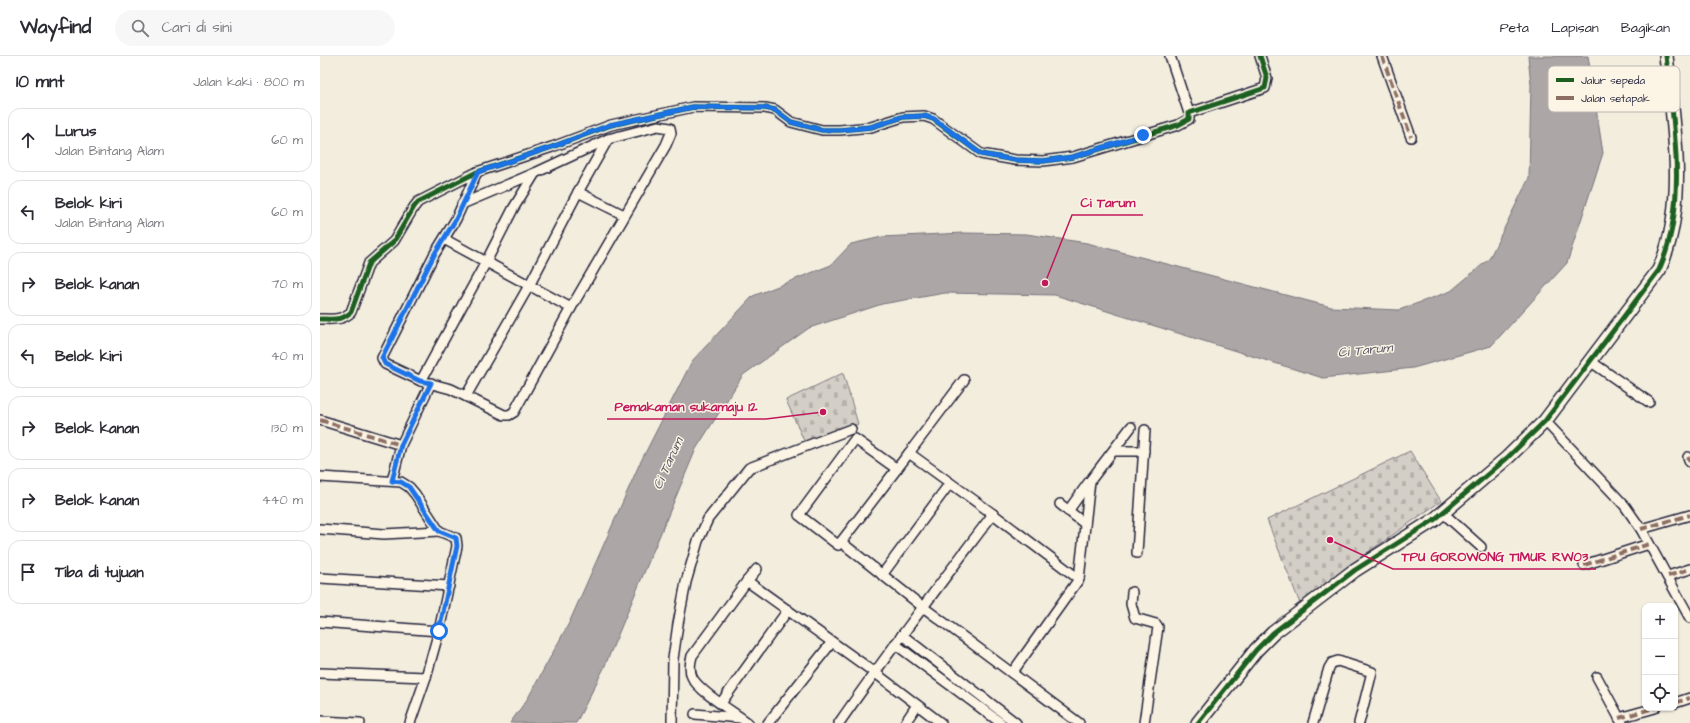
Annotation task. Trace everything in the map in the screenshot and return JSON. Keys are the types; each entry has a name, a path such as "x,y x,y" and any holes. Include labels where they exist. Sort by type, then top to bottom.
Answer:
{"street":[{"path":"320,319 336,320 345,318 351,312 369,263 394,242 418,202 478,172 552,147 610,125 693,107 765,108 775,110 791,122 822,130 871,127 902,117 924,116 934,119 981,154 1015,160 1043,161 1073,157 1178,125 1189,119 1190,113 1170,56"},
{"path":"1190,113 1265,88 1268,78 1260,56"},
{"path":"1382,56 1411,137"},
{"path":"1666,56 1667,66"},
{"path":"1198,723 1256,650 1282,626 1355,570 1434,520 1507,458 1545,421 1659,270 1670,242 1676,182 1672,112"},
{"path":"462,204 535,173 608,139 658,126 670,128 671,133 666,145 571,308 514,412 509,415 504,415 466,396 431,383 420,381 385,364 382,358 478,172"},
{"path":"466,396 530,284 578,192 608,139"},
{"path":"420,381 486,262 513,209 535,173"},
{"path":"578,192 624,215"},
{"path":"444,239 530,284 571,308"},
{"path":"1590,361 1649,402"},
{"path":"897,470 855,439 799,515 838,545 841,542 897,470 910,453 964,380"},
{"path":"392,481 401,445 431,383"},
{"path":"320,420 401,445"},
{"path":"1545,421 1626,506 1668,576 1690,618"},
{"path":"1068,511 1131,427"},
{"path":"672,723 673,659 678,624 686,582 698,541 708,519 749,468 851,429"},
{"path":"1137,553 1145,430"},
{"path":"1114,451 1144,451"},
{"path":"910,453 1080,579"},
{"path":"320,477 401,482 409,487 439,531"},
{"path":"1012,673 1080,579 1090,481"},
{"path":"882,575 950,483"},
{"path":"1060,504 1085,524"},
{"path":"1442,512 1481,547"},
{"path":"839,723 874,672 994,514"},
{"path":"1641,529 1690,515"},
{"path":"320,529 384,534 439,531 456,538 457,546 439,631 426,677 410,723"},
{"path":"841,542 923,607 1079,723"},
{"path":"1584,565 1649,544"},
{"path":"745,721 700,687 692,678 689,668 692,656 757,569"},
{"path":"1668,576 1690,569"},
{"path":"320,578 449,586"},
{"path":"748,581 874,672 941,723"},
{"path":"1132,592 1131,604 1135,618 1156,624 1158,627 1144,723"},
{"path":"721,703 788,610"},
{"path":"320,622 439,631"},
{"path":"902,635 1016,723"},
{"path":"768,723 832,642"},
{"path":"895,644 1001,723"},
{"path":"1313,723 1329,668 1332,662 1338,661 1372,672 1359,723"},
{"path":"320,673 426,677"},
{"path":"1597,677 1621,720 1646,711"},
{"path":"1678,702 1690,698"},
{"path":"905,723 917,705"},
{"path":"695,714 745,721"},
{"path":"320,721 360,723"}],"green space":[{"path":"843,373 858,424 805,443 786,400"},
{"path":"1410,451 1441,501 1357,560 1301,606 1267,520"}],"water":[{"path":"1528,56 1588,56 1590,66 1548,66 1548,112 1597,112 1603,153 1567,263 1491,346 1413,368 1323,378 1055,295 945,293 882,304 809,328 743,375 696,449 604,668 576,723 510,723 528,698 569,623 639,465 692,361 753,296 831,265 851,244 882,237 963,233 1026,234 1087,243 1331,307 1399,310 1451,291 1489,259 1529,178 1531,85"}],"marked path":[{"path":"1382,56 1411,137"},
{"path":"320,420 401,445"},
{"path":"1688,457 1690,462"},
{"path":"1641,529 1690,515"},
{"path":"1584,565 1649,544"},
{"path":"1668,576 1690,569"},
{"path":"1678,702 1690,698"},
{"path":"1619,718 1644,711"}],"cycle path":[{"path":"320,319 340,318 351,312 369,263 394,241 418,202 477,172 552,147 611,125 693,107 765,108 775,110 791,122 822,130 871,127 903,117 924,116 933,119 981,154 1015,160 1043,161 1073,157 1178,125 1189,119 1189,113 1265,88 1267,78 1260,56"},
{"path":"1666,56 1667,66"},
{"path":"1198,723 1256,650 1273,633 1355,570 1434,520 1507,458 1545,421 1659,270 1668,245 1676,192 1675,137 1672,112"}],"place":[{"name":"Ci Tarum","path":"1045,283"},
{"name":"Pemakaman sukamaju 12","path":"823,412"},
{"name":"TPU GOROWONG TIMUR RW03","path":"1330,540"}],"route":[{"path":"439,631 457,546 456,538 439,531 409,487 401,482 392,481 401,445 431,383 420,381 385,364 382,358 434,255 456,219 478,172 552,147 610,125 693,107 722,106 765,108 775,110 791,122 822,130 871,127 902,117 924,116 934,119 964,143 981,154 1015,160 1043,161 1073,157 1143,135"}]}
